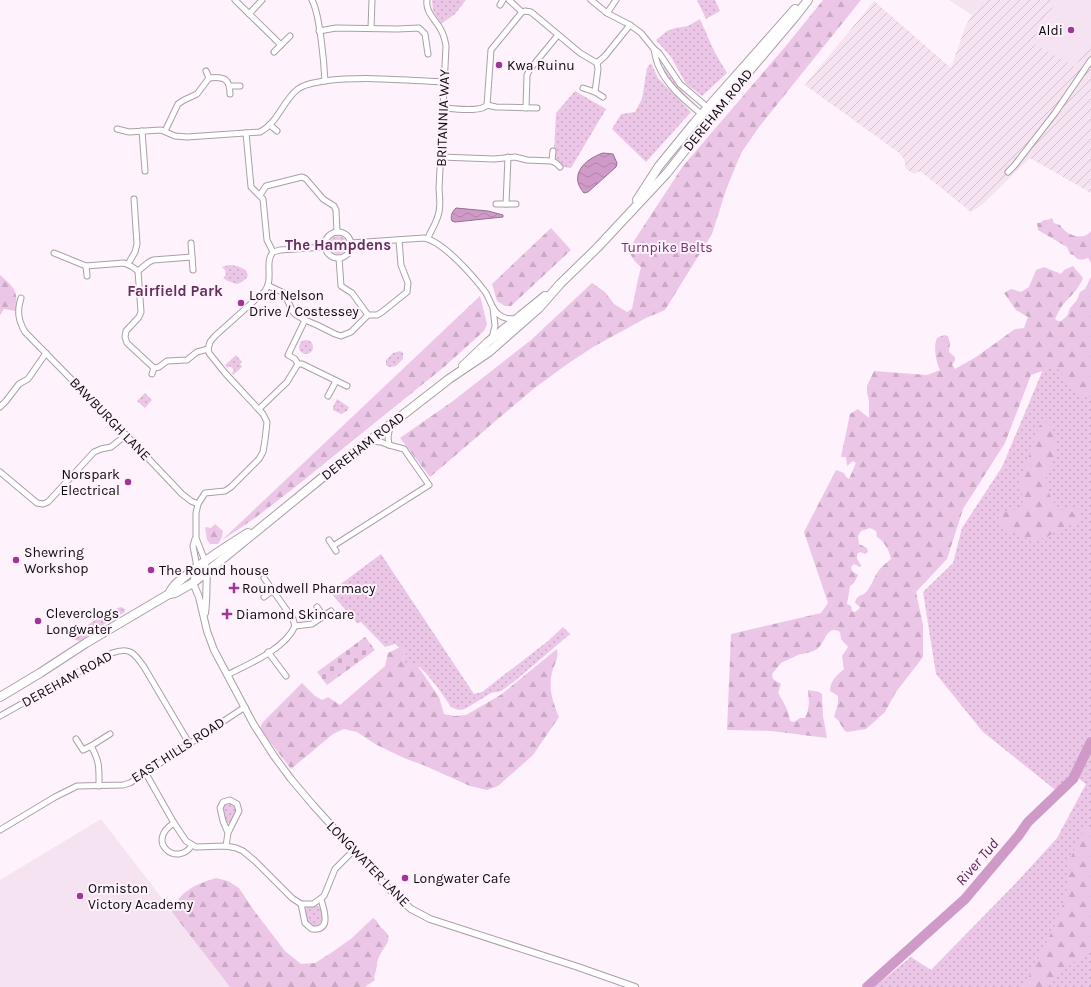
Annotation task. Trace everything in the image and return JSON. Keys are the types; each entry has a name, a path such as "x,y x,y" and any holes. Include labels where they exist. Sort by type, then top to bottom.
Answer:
{"highway":[{"name":"DEREHAM ROAD","path":"625,217 659,166 701,114 806,0"},
{"name":"DEREHAM ROAD","path":"0,697 86,643 169,594 175,593 193,583 323,477 449,379 481,358 498,344 539,308 560,284 597,248 667,173 795,17 806,0"},
{"path":"707,107 712,117"},
{"path":"701,114 712,117"},
{"name":"DEREHAM ROAD","path":"449,379 474,354 560,284"},
{"name":"DEREHAM ROAD","path":"169,594 172,587 217,552 277,515"},
{"path":"197,567 207,572"}],"street":[{"path":"234,0 281,44"},
{"path":"249,14 262,0"},
{"path":"312,0 315,5 325,82"},
{"path":"371,28 372,0"},
{"name":"BRITANNIA WAY","path":"427,0 428,9 441,28 446,46 439,189 440,210 428,238"},
{"path":"509,0 522,12"},
{"path":"591,0 607,13 630,25 641,33 659,52 680,84 707,107"},
{"path":"607,13 616,0"},
{"path":"487,105 491,50 522,12 532,12 580,53 597,63"},
{"path":"597,63 613,47 630,25"},
{"path":"319,31 336,28 397,30 419,28 425,34 428,54"},
{"path":"526,108 527,76 530,69 558,35"},
{"path":"274,52 290,36"},
{"path":"654,48 659,67 670,84 701,114"},
{"path":"1008,172 1055,113 1091,60"},
{"path":"595,92 598,69 597,63"},
{"path":"206,71 210,78"},
{"path":"165,131 178,104 197,94 210,78 223,78 227,81 230,86 230,94"},
{"path":"117,129 129,132 161,130 175,136 187,137 260,132 270,125 293,93 306,85 361,78 444,82"},
{"path":"230,86 240,86"},
{"path":"583,88 595,92 603,97"},
{"path":"443,108 478,109 487,105 496,107 537,108"},
{"path":"270,125 277,131"},
{"path":"142,131 146,171"},
{"path":"246,133 251,187 260,195 264,204 267,240 274,252"},
{"path":"552,161 553,151"},
{"path":"441,157 494,160 515,157 527,160 552,161 560,167"},
{"path":"506,204 508,157"},
{"path":"260,195 266,186 302,177 306,179 323,199 334,206 336,210 337,232"},
{"path":"128,264 137,244 134,199"},
{"path":"496,204 516,204"},
{"path":"337,232 343,233 349,237 351,243 350,250 346,256 339,258 332,257 327,253 325,247 326,240 330,234 337,232"},
{"path":"351,243 428,238 442,247 463,267 487,294 492,306 495,326 492,339"},
{"path":"269,286 284,293 293,312 306,320 341,336 351,332 368,315 377,315 382,312 406,292 408,283 401,265 399,240"},
{"path":"191,243 193,270"},
{"path":"193,583 197,567 193,546 196,538 196,513 198,504 205,493 225,491 231,487 259,459 263,452 267,422 259,409 225,373 209,353 208,350 210,342 254,303 269,286 269,259 274,252 280,250 325,247"},
{"path":"54,253 86,266 118,263 128,264 138,271"},
{"path":"138,271 153,260 192,257"},
{"path":"339,258 341,286 352,293 368,315"},
{"path":"86,266 87,276"},
{"path":"138,271 141,312 139,317 126,331 125,337 127,343 154,368"},
{"name":"BAWBURGH LANE","path":"21,298 19,304 19,321 25,332 182,494 198,504"},
{"path":"492,306 503,318 516,319"},
{"path":"306,320 288,355 295,359 298,364 302,364 347,386"},
{"path":"154,368 159,367 167,361 187,360 197,352 208,350"},
{"path":"0,407 2,407 19,384 28,379 46,353"},
{"path":"259,409 287,382 298,364"},
{"path":"152,374 154,368"},
{"path":"328,396 336,381"},
{"path":"389,445 388,437 390,426"},
{"path":"0,472 37,503 43,504 48,502 94,452 101,449 110,448 126,435"},
{"path":"329,540 334,548 429,485 404,450 382,442 371,441"},
{"path":"196,538 205,561 207,572"},
{"name":"LONGWATER LANE","path":"205,617 207,572"},
{"path":"227,674 268,652 286,640 293,632 295,626 293,619 264,578"},
{"name":"LONGWATER LANE","path":"193,583 198,594 205,617 207,631 214,650 254,725 285,772 318,811 396,897 419,914 578,966 635,987"},
{"path":"264,597 272,591"},
{"path":"317,607 324,617"},
{"path":"295,626 312,624 331,611"},
{"name":"DEREHAM ROAD","path":"0,716 112,653 128,651 136,655 189,743"},
{"path":"268,652 286,676"},
{"name":"EAST HILLS ROAD","path":"0,830 55,797 77,786 123,785 130,783 245,707"},
{"path":"76,739 83,750 110,734"},
{"path":"91,746 97,757 99,765 99,786"},
{"path":"145,772 186,841 201,848 226,846 236,848 249,856 292,898 301,904 313,904 320,899 326,892 335,869 354,850"},
{"path":"226,846 228,833 239,810 237,804 230,800 223,802 220,808 228,833"},
{"path":"174,823 168,827 163,835 161,842 164,847 168,851 176,854 186,851 192,845"},
{"path":"301,904 304,923 312,929 318,929 323,926 326,920 320,899"}],"shaded area":[{"path":"949,0 981,0 972,15"},
{"path":"981,0 1057,0 1031,42 1075,67 1091,41 1091,193 1030,158 983,204 971,212 920,171 914,174 906,169 904,159 898,152 805,85 874,1 951,68 965,27"},
{"path":"1057,0 1091,0 1091,41 1075,68 1031,42"},
{"name":"Ormiston Victory Academy","path":"101,819 230,987 0,987 0,880"}],"green space":[{"path":"432,0 466,0 455,14 441,24 433,10"},
{"path":"697,0 715,0 720,11 706,19"},
{"name":"Turnpike Belts","path":"823,0 861,0 759,127 741,153 726,190 712,234 665,310 646,318 593,347 566,365 532,390 430,477 400,438 453,401 531,340 592,283 605,292 614,304 627,312 632,309 641,267 632,258 630,247 683,166 785,47"},
{"path":"700,19 714,51 727,73 702,96 686,84 671,57 656,40 667,31 688,26"},
{"path":"651,63 658,78 691,112 646,162 612,129 621,114 635,112 642,99 647,68"},
{"path":"664,67 679,88 697,106 696,107 681,94 669,79 661,68"},
{"path":"575,91 606,109 571,168 564,167 556,158 556,153 554,152 556,113"},
{"path":"1052,218 1054,223 1060,225 1066,232 1075,236 1084,236 1091,231 1091,263 1088,258 1082,260 1078,259 1074,255 1070,254 1067,247 1038,230 1037,223"},
{"path":"551,228 571,250 511,306 505,306 497,301 492,284"},
{"path":"334,236 342,236 347,241 345,252 342,254 334,254 329,249 329,241"},
{"path":"235,265 244,269 248,274 247,278 237,284 223,278 226,275 225,270 222,267"},
{"path":"1073,266 1083,278 1078,288 1064,303 1055,319 1058,321 1061,321 1067,316 1070,308 1077,300 1080,292 1085,289 1091,277 1091,400 1072,389 1056,366 1031,375 1005,443 963,509 947,559 916,592 923,625 923,657 896,692 885,712 866,729 847,732 834,717 838,703 838,696 830,691 830,687 834,678 844,669 842,656 848,647 841,639 840,632 832,630 817,649 800,654 781,663 772,674 773,679 781,684 778,693 787,710 790,721 794,722 800,718 805,718 807,715 809,701 808,690 822,694 823,716 827,738 771,731 727,730 731,634 821,613 828,603 804,532 836,470 844,473 849,479 856,463 853,461 847,466 846,457 841,457 850,414 858,409 869,418 867,386 874,371 927,375 940,370 936,358 935,345 937,338 944,335 948,336 950,343 949,352 955,357 952,365 955,369 976,357 1015,329 1024,328 1028,317 1016,310 1004,293 1011,289 1021,292 1029,287 1036,270 1044,267 1061,274 1064,270","holes":["870,528 876,531 877,537 886,546 891,559 878,571 867,591 857,598 855,603 860,607 855,612 852,611 851,606 847,604 850,586 854,583 858,575 852,571 851,567 854,564 860,567 861,565 857,559 857,554 860,552 865,554 868,552 867,548 859,544 858,536 861,531"]},
{"path":"0,275 14,290 17,304 16,311 4,309 0,315"},
{"path":"480,296 487,324 484,331 444,367 294,488 255,518 221,541"},
{"path":"303,340 309,340 313,344 313,350 309,354 303,354 299,350 299,344"},
{"path":"400,351 403,353 403,359 396,366 389,367 386,365 386,360 393,353"},
{"path":"1050,353 1091,385 1091,987 874,987 911,957 931,970 1015,884 1057,838 1086,784 1073,774 1058,792 983,732 936,674 923,592 953,563 962,528 1002,467"},
{"path":"236,355 242,362 240,364 242,367 233,375 232,373 234,370 230,366 227,368 225,365"},
{"path":"145,393 152,400 145,408 137,401"},
{"path":"337,399 349,407 347,411 341,414 333,410"},
{"path":"1047,421 1052,428 1057,449 1057,453 1046,478 1048,492 1052,500 1061,510 1072,507 1080,510 1080,522 1064,527 1047,537 1030,541 1016,533 1000,529 997,521 1001,512 1017,509 1023,501 1020,480 1039,426"},
{"path":"215,524 223,531 222,537 218,544 210,544 207,540 205,527 211,528"},
{"path":"381,554 474,694 482,692 548,641 563,627 570,634 501,691 491,693 465,709 458,710 451,707 425,672 417,665 407,665 403,660 406,652 395,644 385,647 361,622 357,623 330,592"},
{"path":"121,607 125,609 125,612 91,632 85,638 79,641 74,639 82,630 95,620"},
{"path":"365,637 375,650 327,685 317,672"},
{"path":"400,647 406,652 403,660 408,665 417,665 439,697 444,714 455,716 466,715 502,694 557,649 557,659 551,679 551,690 553,701 559,717 533,755 498,786 487,790 470,786 404,758 375,744 357,732 344,729 333,734 291,769 260,729 262,723 302,683 315,696 322,700 328,697 340,705 385,666 388,653"},
{"path":"230,803 234,805 236,810 231,822 227,823 222,809 226,804"},
{"path":"1086,827 1091,829 1091,948 1044,987 1025,987 1053,929 1065,899 1070,870 1068,864"},
{"path":"216,878 228,881 239,888 255,912 285,951 301,964 315,963 331,953 352,938 373,918 388,935 388,940 378,960 374,977 375,980 365,987 230,987 172,912 179,899 189,889"},
{"path":"317,905 320,908 323,917 320,923 314,927 307,922 304,911 307,907"}],"water":[{"path":"603,153 613,154 617,163 616,167 588,192 584,193 579,186 578,174 581,168 590,159"},
{"path":"456,208 488,211 503,215 503,217 455,222 452,221 451,216"}],"waterway":[{"name":"River Tud","path":"867,987 965,899 1019,835 1028,822 1073,779 1091,742"}],"place":[{"name":"Aldi","path":"1071,30"},
{"name":"Kwa Ruinu","path":"499,65"},
{"name":"Lord Nelson Drive / Costessey","path":"241,303"},
{"name":"Norspark Electrical","path":"128,482"},
{"name":"Shewring Workshop","path":"16,560"},
{"name":"The Round house","path":"151,570"},
{"name":"Roundwell Pharmacy","path":"234,588"},
{"name":"Diamond Skincare","path":"227,614"},
{"name":"Cleverclogs Longwater","path":"38,621"},
{"name":"Longwater Cafe","path":"405,878"},
{"name":"Ormiston Victory Academy","path":"80,896"}],"district":[{"name":"The Hampdens","path":"338,245"},
{"name":"Fairfield Park","path":"175,291"}]}
